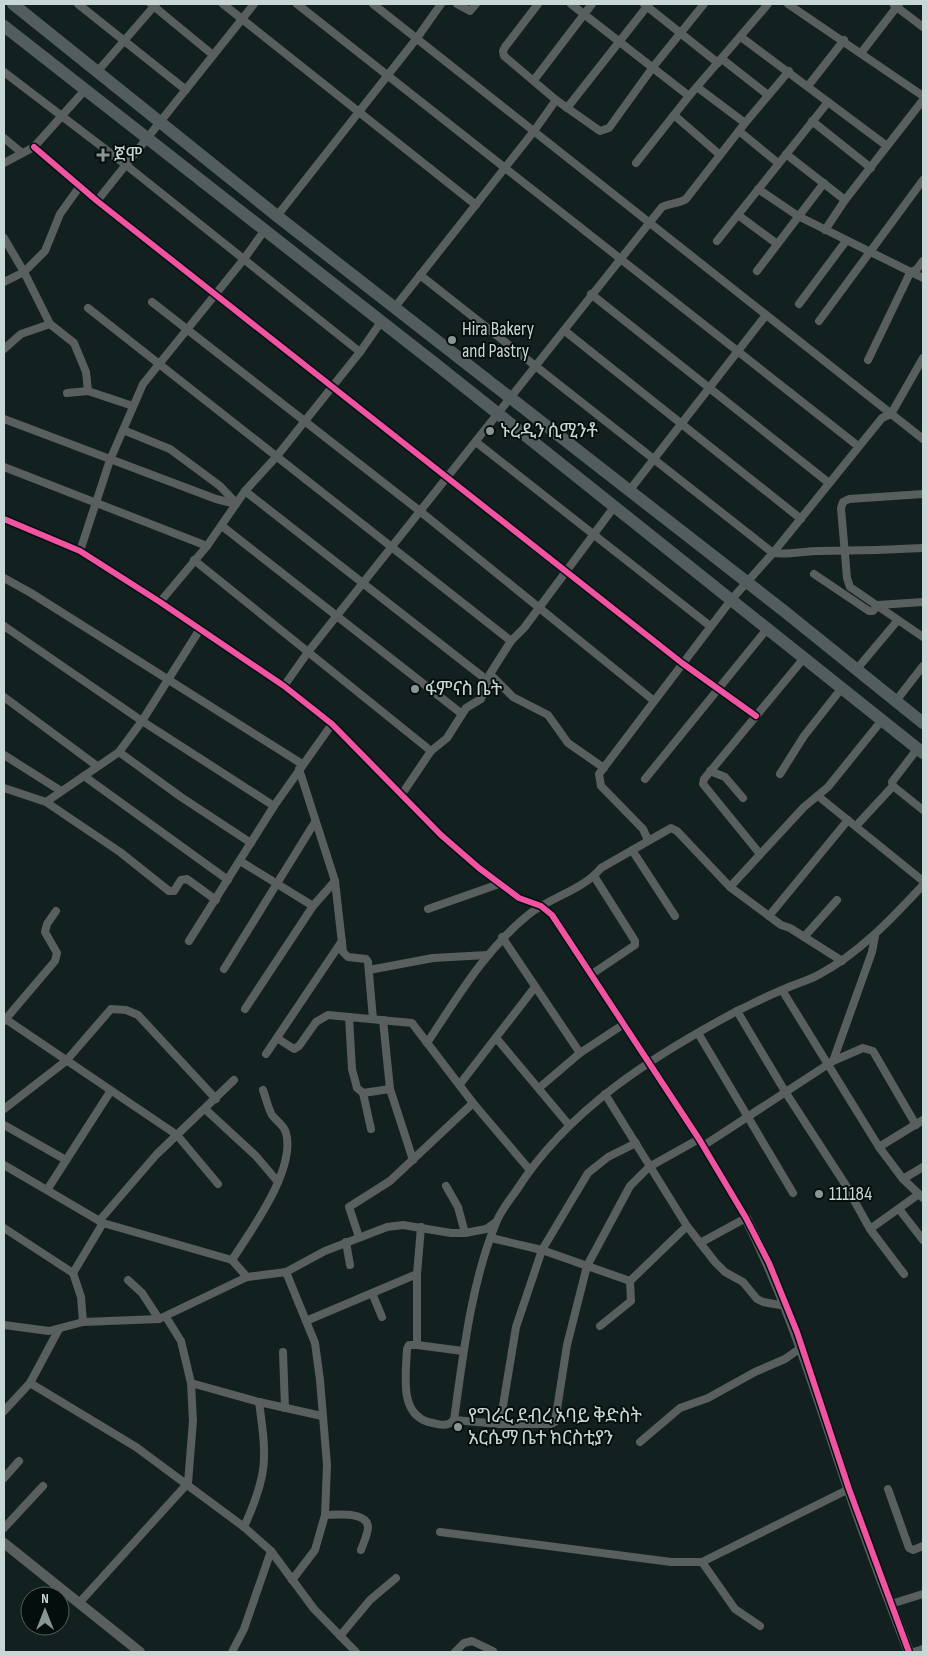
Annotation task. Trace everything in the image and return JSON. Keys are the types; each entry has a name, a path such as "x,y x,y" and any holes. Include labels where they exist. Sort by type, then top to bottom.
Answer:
{"highway":[{"path":"13,4 277,216 923,724"},
{"path":"4,26 84,91 381,322 920,750"}],"street":[{"path":"78,4 186,90"},
{"path":"223,4 476,205"},
{"path":"97,201 254,4"},
{"path":"297,4 858,446"},
{"path":"373,4 923,439"},
{"path":"277,216 388,76 441,4"},
{"path":"457,4 470,11 476,4"},
{"path":"538,4 503,51 504,56 556,100 600,131 605,130 704,4"},
{"path":"571,4 689,96"},
{"path":"534,80 592,4"},
{"path":"636,163 689,96 768,4"},
{"path":"788,4 844,40 923,96"},
{"path":"97,72 153,5 213,55"},
{"path":"567,108 646,5 680,33 768,95"},
{"path":"862,53 896,5 923,27"},
{"path":"741,37 888,146"},
{"path":"808,86 844,40"},
{"path":"4,72 126,165 360,352"},
{"path":"284,686 308,652 448,478 509,398 537,366 620,258 662,207 669,204 678,204 686,199 744,123 789,72"},
{"path":"697,87 744,123"},
{"path":"4,163 34,147 84,91"},
{"path":"395,307 506,168 556,100"},
{"path":"825,230 845,200 923,100"},
{"path":"717,242 828,102"},
{"path":"674,115 720,155"},
{"path":"812,121 871,168"},
{"path":"739,130 778,163"},
{"path":"4,138 22,153"},
{"path":"34,147 97,201 682,663 756,716"},
{"path":"786,154 845,200"},
{"path":"819,320 870,254 923,180"},
{"path":"757,271 776,243 824,182"},
{"path":"4,282 24,272 45,251 60,214 80,186"},
{"path":"758,189 798,216 870,254 923,278"},
{"path":"738,215 776,243"},
{"path":"80,551 110,460 144,384 214,294 244,259 264,231"},
{"path":"4,238 24,272 50,324 74,343 86,372 88,391"},
{"path":"799,304 846,241"},
{"path":"868,360 910,273 917,269 923,261"},
{"path":"420,275 773,553 923,548"},
{"path":"591,294 829,483"},
{"path":"152,302 421,512 653,700"},
{"path":"88,308 511,641"},
{"path":"629,491 708,387 766,315"},
{"path":"160,602 207,546 245,492 277,456 333,386 381,322"},
{"path":"4,349 20,334 50,324"},
{"path":"564,331 801,519"},
{"path":"648,840 643,829 601,786 599,774 653,700 731,600 773,553 882,418 891,414 923,358"},
{"path":"67,393 88,391 133,406"},
{"path":"4,419 216,499 236,504"},
{"path":"124,430 170,449 220,486 236,504"},
{"path":"476,442 710,626"},
{"path":"4,467 207,546"},
{"path":"923,484 920,494 849,499 843,502 841,508 847,578 850,587 923,637"},
{"path":"245,492 362,584 513,697 548,715 568,744 604,768"},
{"path":"402,794 430,751 447,738 466,708 481,699 489,678 511,641 614,507"},
{"path":"4,519 80,551 160,602 284,686 332,724 441,835 499,884 519,898 541,906 552,915 701,1142 746,1218 769,1263 802,1348 848,1489 909,1652"},
{"path":"222,526 462,714"},
{"path":"194,560 430,751"},
{"path":"814,574 869,611 873,611 878,605 923,602"},
{"path":"4,578 169,678 301,767 315,822 335,881 343,952 348,957 366,960 369,970 373,1019"},
{"path":"856,670 898,620"},
{"path":"4,626 142,721 274,806"},
{"path":"46,802 119,752 142,721 200,629"},
{"path":"645,779 767,629"},
{"path":"760,854 703,784 704,779 804,658"},
{"path":"895,702 923,666"},
{"path":"780,774 804,736 841,689"},
{"path":"4,697 97,766"},
{"path":"730,887 804,807 828,786 882,720"},
{"path":"189,941 274,806 332,724"},
{"path":"856,826 893,786 892,782 920,750"},
{"path":"119,752 181,797 251,843"},
{"path":"4,755 61,791"},
{"path":"710,771 725,777 742,798"},
{"path":"84,776 228,880"},
{"path":"893,786 923,810"},
{"path":"4,788 46,802 120,852 169,891 174,891 182,880 187,879 216,900"},
{"path":"818,796 923,881"},
{"path":"769,916 848,820"},
{"path":"224,969 315,822"},
{"path":"427,1043 487,955 502,937 541,906 551,903 594,876 601,868 671,828 677,831 730,887 769,916 842,961"},
{"path":"632,850 674,916"},
{"path":"240,861 313,906"},
{"path":"592,974 635,945 635,941 594,876"},
{"path":"246,1009 313,906 335,881"},
{"path":"428,909 499,884"},
{"path":"454,1420 473,1299 496,1222 529,1169 547,1147 605,1094 648,1062 738,1011 819,975 842,961 875,936 923,885"},
{"path":"804,937 837,900"},
{"path":"56,911 47,924 45,932 57,953 55,961 4,1019 176,1135 218,1184"},
{"path":"830,1063 872,952 875,936"},
{"path":"502,937 580,1053"},
{"path":"266,1054 342,941"},
{"path":"369,970 433,958 487,955"},
{"path":"460,1084 497,1039 535,987"},
{"path":"782,990 830,1063 879,1146 903,1179 921,1196 870,1229"},
{"path":"4,1109 66,1061 108,1010 117,1009 126,1010 138,1015 216,1099"},
{"path":"738,1011 786,1093 845,1184 870,1229 904,1274"},
{"path":"277,1038 294,1049 299,1046 320,1018 328,1016 412,1023 473,1103 529,1169"},
{"path":"349,1017 352,1070 356,1088 362,1093 371,1129"},
{"path":"383,1020 390,1089 413,1160"},
{"path":"539,1088 580,1053 624,1024"},
{"path":"698,1033 793,1193"},
{"path":"497,1039 570,1125"},
{"path":"464,1351 409,1345 407,1349 406,1394 410,1409 426,1422 445,1426 454,1420 500,1424 551,1424 555,1422 567,1344 587,1266 630,1186 649,1167 747,1118 830,1063 863,1048 873,1051 916,1124"},
{"path":"73,1273 101,1222 121,1192 176,1135 234,1080"},
{"path":"362,1093 390,1089"},
{"path":"232,1260 278,1182 288,1144 283,1125 272,1114 263,1090"},
{"path":"47,1190 110,1092"},
{"path":"605,1094 686,1226 715,1262 725,1272 743,1282 757,1299 763,1302 786,1306"},
{"path":"359,1237 349,1207 390,1181 473,1103"},
{"path":"205,1109 256,1156 278,1182"},
{"path":"879,1146 923,1120"},
{"path":"4,1125 66,1160"},
{"path":"500,1424 516,1326 542,1250 588,1173 608,1157 636,1143"},
{"path":"4,1165 101,1222 232,1260 247,1276"},
{"path":"903,1179 923,1167"},
{"path":"446,1186 458,1207 465,1233"},
{"path":"899,1209 923,1240"},
{"path":"700,1243 746,1218"},
{"path":"4,1325 39,1330 59,1329 83,1322 162,1318 247,1276 286,1272 346,1242 387,1227 421,1227 451,1233 465,1233 486,1229 496,1222"},
{"path":"630,1281 686,1226"},
{"path":"417,1345 417,1274 421,1227"},
{"path":"4,1228 73,1273 81,1297 83,1322"},
{"path":"491,1238 542,1250 630,1281"},
{"path":"346,1242 350,1265"},
{"path":"286,1272 315,1343 327,1465 326,1515 322,1533 315,1550 292,1580"},
{"path":"306,1321 417,1274"},
{"path":"80,1602 188,1483 193,1420 191,1383 181,1341 142,1293 128,1280"},
{"path":"600,1326 632,1301 630,1281"},
{"path":"372,1293 382,1317"},
{"path":"4,1412 30,1383 59,1329"},
{"path":"640,1442 654,1427 680,1408 708,1398 755,1372 785,1359 802,1348"},
{"path":"283,1352 285,1408"},
{"path":"30,1383 136,1447 188,1483 244,1527 271,1551 314,1610 356,1652"},
{"path":"191,1383 259,1402 322,1416"},
{"path":"244,1527 259,1494 265,1468 265,1440 259,1402"},
{"path":"4,1478 19,1461"},
{"path":"4,1528 43,1486"},
{"path":"440,1532 671,1562 702,1562 848,1489"},
{"path":"888,1489 909,1548 913,1550 923,1546"},
{"path":"326,1515 357,1516 366,1521 368,1527 361,1550"},
{"path":"4,1543 140,1652"},
{"path":"232,1652 244,1628 271,1551"},
{"path":"702,1562 735,1609 760,1626"},
{"path":"340,1636 370,1600 396,1578"},
{"path":"891,1604 923,1594"},
{"path":"455,1652 464,1643 472,1641 493,1651"},
{"path":"914,1652 923,1649"}],"cycle path":[{"path":"34,147 97,201 682,663 756,716"},
{"path":"4,519 80,551 160,602 284,686 332,724 441,835 479,868 519,898 541,906 552,915 699,1139 746,1218 769,1263 797,1332 849,1489 909,1652"}],"place":[{"name":"ጀሞ","path":"103,155"},
{"name":"Hira Bakery and Pastry","path":"452,340"},
{"name":"ኑረዲን ሲሚንቶ","path":"490,431"},
{"name":"ፋምናስ ቤት","path":"415,689"},
{"name":"111184","path":"819,1194"},
{"name":"የግራር ደብረ አባይ ቅድስት አርሴማ ቤተ ክርስቲያን","path":"458,1427"}]}
